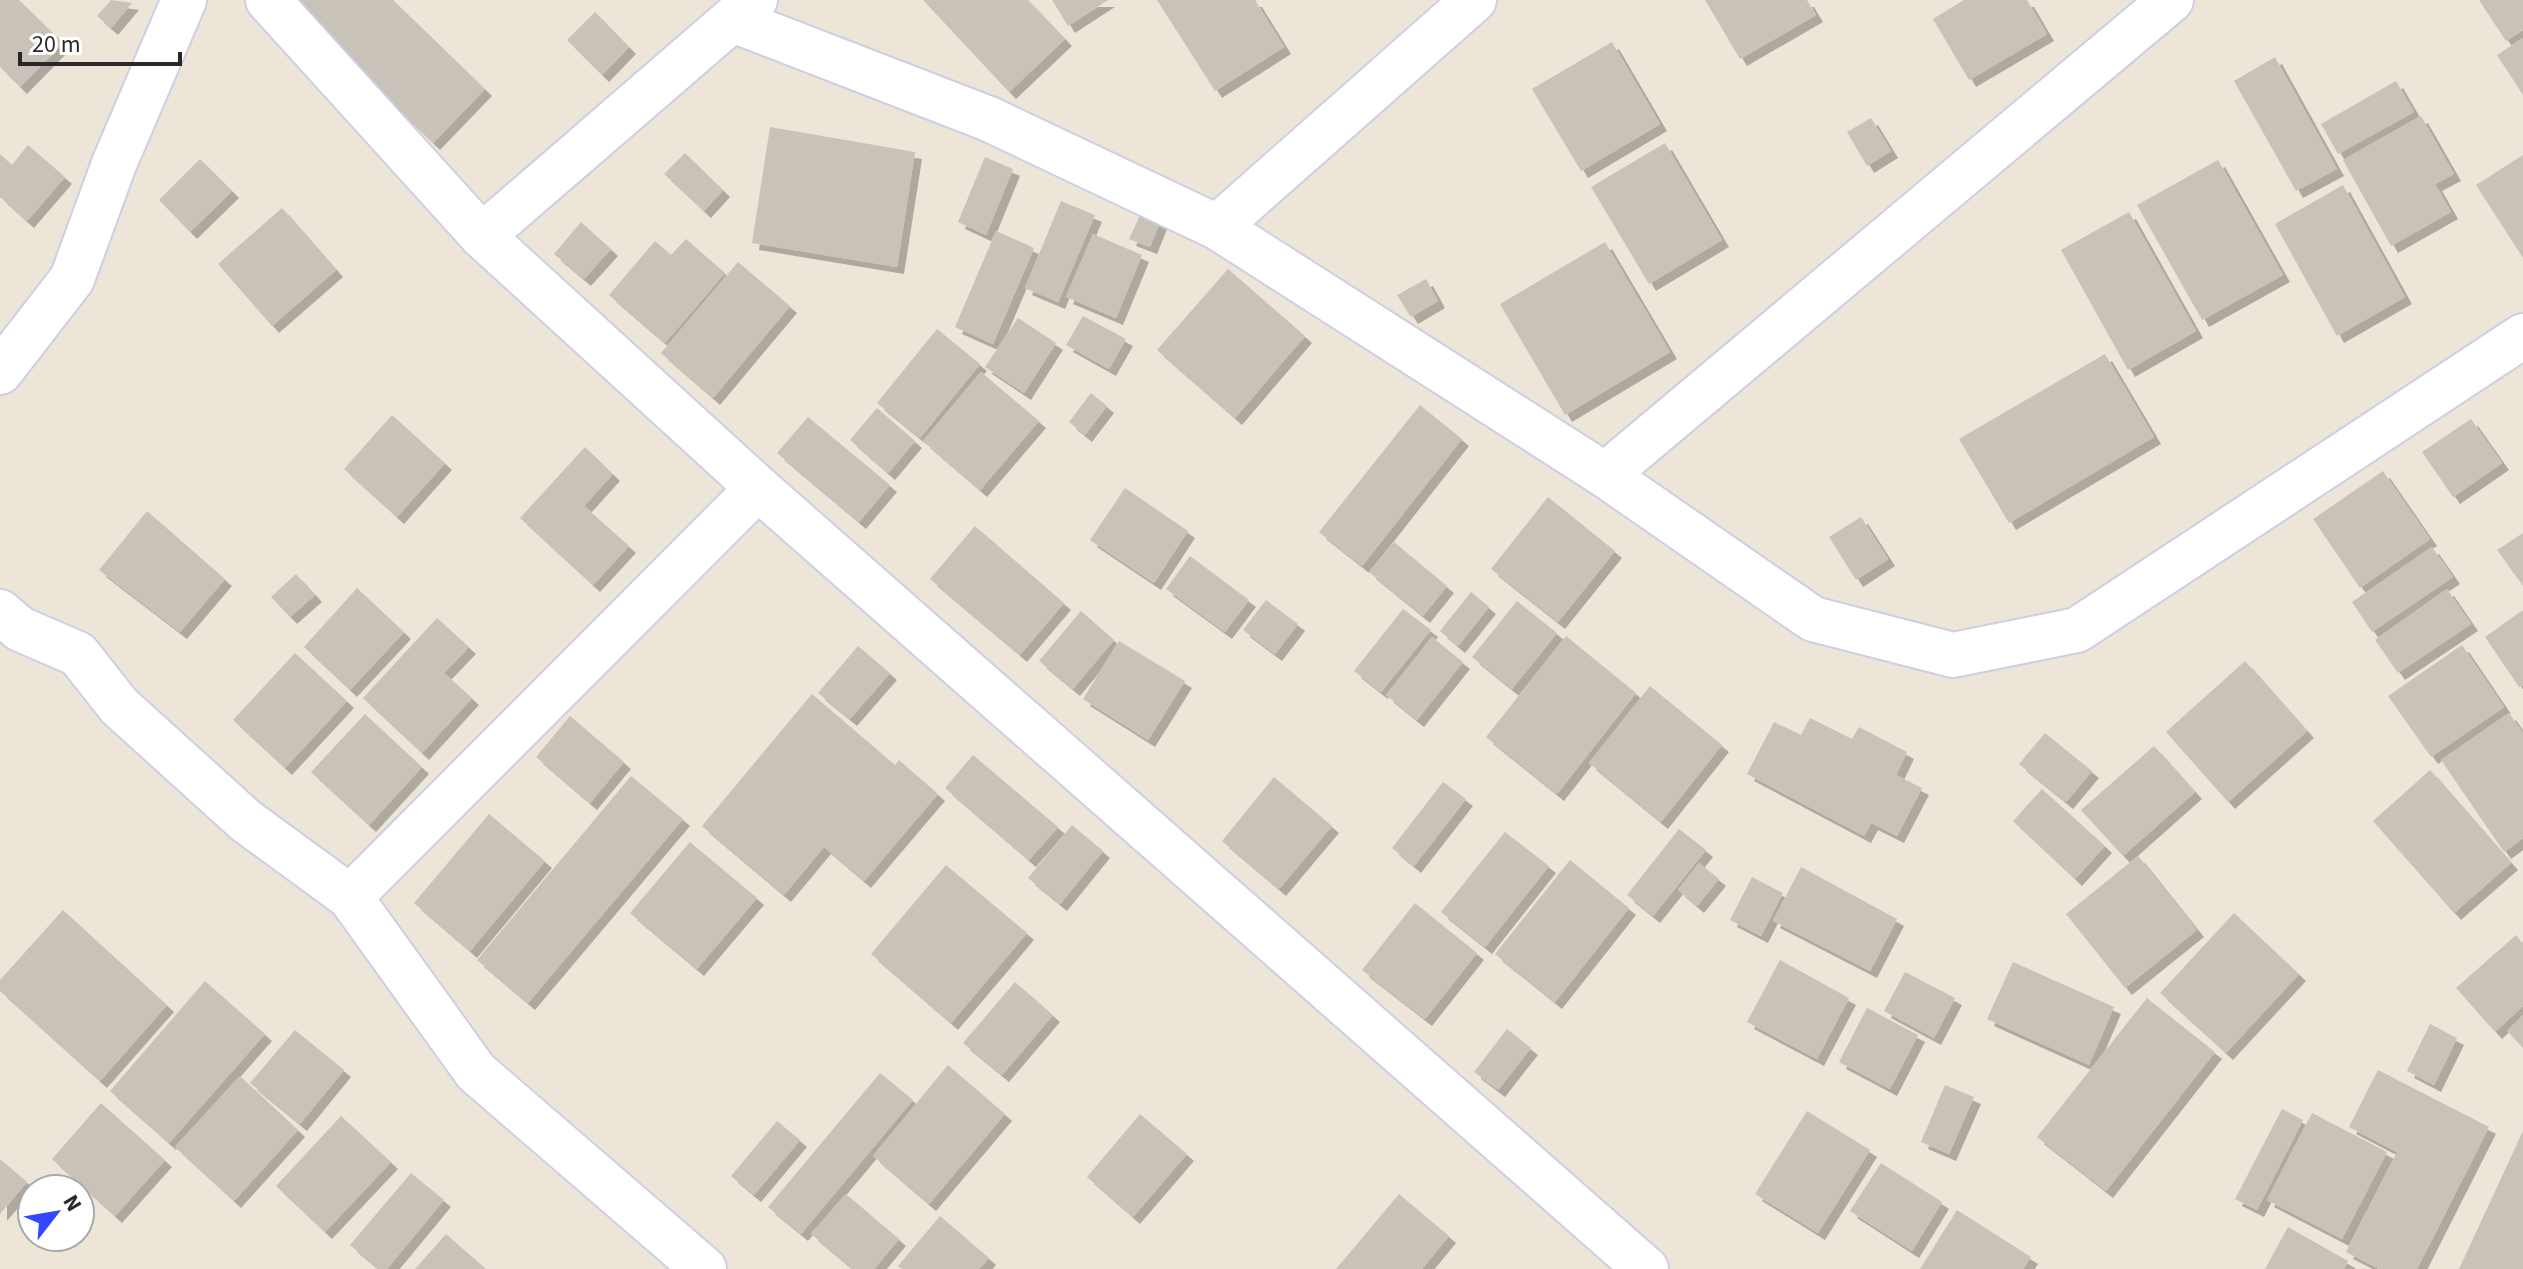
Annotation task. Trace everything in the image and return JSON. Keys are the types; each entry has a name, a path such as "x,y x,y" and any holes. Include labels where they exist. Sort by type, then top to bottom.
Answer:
{"street":[{"path":"0,372 72,279 114,164 184,0"},
{"path":"268,0 482,236 758,488 1646,1269"},
{"path":"1217,227 1474,0"},
{"path":"1605,475 2171,0"},
{"path":"482,236 744,10 989,119 1217,227 1605,475 1813,619 1953,655 2077,630 2523,336"},
{"path":"350,897 758,488"},
{"path":"0,612 20,629 78,654 119,706 246,821 350,897 476,1072 691,1265"}],"building":[{"path":"0,0 19,0 63,43 20,87 0,67"},
{"path":"111,0 132,3 111,28 97,16"},
{"path":"284,0 393,0 485,89 433,143"},
{"path":"923,0 1028,0 1065,39 1009,92"},
{"path":"1052,0 1108,0 1068,26"},
{"path":"1157,0 1255,0 1284,47 1215,91"},
{"path":"1705,0 1807,0 1816,15 1740,59"},
{"path":"1964,0 2027,0 2047,34 1969,80 1933,19"},
{"path":"2479,0 2523,0 2523,30 2506,41"},
{"path":"595,12 629,47 602,75 567,40"},
{"path":"2523,38 2523,95 2497,55"},
{"path":"1612,42 1660,124 1581,171 1532,89"},
{"path":"2275,57 2337,169 2296,191 2234,81"},
{"path":"2396,81 2414,112 2338,154 2321,124"},
{"path":"2421,116 2454,174 2435,184 2451,212 2391,246 2343,160"},
{"path":"1871,118 1891,151 1867,166 1847,132"},
{"path":"770,127 915,152 897,267 752,243"},
{"path":"1665,143 1722,240 1649,284 1591,187"},
{"path":"28,145 65,177 27,221 0,197 0,154 12,165"},
{"path":"685,153 723,190 704,211 664,174"},
{"path":"2523,155 2523,258 2476,185"},
{"path":"985,157 1013,169 986,235 958,222"},
{"path":"200,159 232,191 190,232 159,200"},
{"path":"2218,160 2283,275 2202,320 2137,205"},
{"path":"2343,185 2405,297 2337,336 2275,224"},
{"path":"1061,201 1095,215 1058,302 1025,288"},
{"path":"282,208 336,270 272,326 218,264"},
{"path":"1142,211 1161,220 1150,247 1129,239"},
{"path":"2129,212 2196,331 2128,370 2061,250"},
{"path":"581,222 611,249 584,279 554,254"},
{"path":"996,231 1034,248 993,344 955,327"},
{"path":"1093,234 1142,255 1116,318 1066,297"},
{"path":"686,239 725,273 665,343 609,295 655,241 671,255"},
{"path":"1605,242 1670,352 1565,415 1500,304"},
{"path":"738,262 790,306 713,398 661,353"},
{"path":"1228,269 1305,336 1235,418 1157,350"},
{"path":"1426,279 1438,301 1411,317 1397,295"},
{"path":"1083,316 1126,339 1109,369 1066,345"},
{"path":"1018,318 1056,343 1024,393 985,367"},
{"path":"937,329 980,364 920,438 877,403"},
{"path":"2105,354 2154,437 2009,523 1959,439"},
{"path":"981,372 1039,421 980,490 923,441"},
{"path":"1091,393 1107,406 1085,435 1069,422"},
{"path":"1420,405 1462,439 1362,566 1319,532"},
{"path":"877,408 915,441 888,473 850,440"},
{"path":"392,415 445,463 397,517 344,469"},
{"path":"808,417 890,485 859,522 777,453"},
{"path":"2471,419 2502,463 2453,497 2422,452"},
{"path":"585,447 613,474 584,506 629,546 593,585 520,518"},
{"path":"2383,471 2430,539 2360,588 2313,519"},
{"path":"1125,488 1188,531 1154,583 1090,540"},
{"path":"1548,497 1615,551 1558,622 1491,569"},
{"path":"147,511 225,579 180,632 99,570"},
{"path":"1861,517 1888,559 1856,580 1829,537"},
{"path":"975,526 1064,603 1020,655 930,579"},
{"path":"2523,533 2523,586 2497,550"},
{"path":"1394,542 1447,586 1423,616 1369,572"},
{"path":"2432,547 2453,577 2372,632 2352,602"},
{"path":"1190,556 1249,600 1225,632 1166,589"},
{"path":"296,574 315,595 290,617 271,597"},
{"path":"357,588 404,632 350,690 304,647"},
{"path":"2447,589 2471,624 2398,673 2375,640"},
{"path":"1471,592 1489,607 1458,646 1440,631"},
{"path":"1266,600 1298,624 1275,654 1243,630"},
{"path":"1517,601 1557,633 1512,689 1472,657"},
{"path":"1403,609 1431,630 1381,692 1354,671"},
{"path":"2523,610 2523,685 2519,687 2485,637"},
{"path":"1081,611 1114,640 1073,689 1039,661"},
{"path":"437,618 469,647 444,673 472,698 422,753 363,698"},
{"path":"1566,636 1636,693 1557,794 1486,737"},
{"path":"1432,637 1463,662 1417,720 1386,695"},
{"path":"1119,641 1185,681 1148,740 1083,699"},
{"path":"2462,645 2504,707 2431,757 2388,696"},
{"path":"858,646 890,673 850,719 818,693"},
{"path":"295,653 347,701 285,768 233,720"},
{"path":"2245,661 2307,731 2228,802 2166,732"},
{"path":"1650,686 1722,745 1661,822 1589,763"},
{"path":"812,694 895,765 899,760 938,794 864,881 824,847 784,895 702,826"},
{"path":"2509,713 2523,733 2523,838 2504,852 2441,760"},
{"path":"365,714 422,767 369,825 311,772"},
{"path":"570,716 624,762 590,803 536,757"},
{"path":"1810,718 1852,739 1859,727 1907,752 1896,775 1922,788 1897,836 1871,823 1864,836 1747,774 1774,722 1801,735"},
{"path":"2045,733 2092,771 2066,802 2019,764"},
{"path":"2154,746 2195,792 2123,856 2081,810"},
{"path":"973,755 1058,827 1029,860 945,788"},
{"path":"2430,770 2511,863 2454,913 2373,821"},
{"path":"631,776 683,819 528,1003 477,960"},
{"path":"1274,777 1332,826 1279,889 1222,841"},
{"path":"1443,782 1466,799 1414,866 1392,848"},
{"path":"2042,789 2105,846 2075,879 2013,821"},
{"path":"489,814 545,861 470,951 414,903"},
{"path":"1072,825 1103,851 1060,904 1028,878"},
{"path":"1679,829 1706,850 1653,916 1627,895"},
{"path":"1505,832 1549,866 1485,947 1441,912"},
{"path":"690,842 757,898 697,969 630,913"},
{"path":"2138,856 2197,930 2125,988 2066,914"},
{"path":"1570,860 1629,908 1555,1002 1495,954"},
{"path":"1699,863 1719,879 1697,906 1678,890"},
{"path":"946,865 1027,933 951,1023 871,954"},
{"path":"1801,867 1897,919 1870,971 1773,921"},
{"path":"1752,877 1783,893 1761,936 1730,920"},
{"path":"1415,903 1477,953 1425,1019 1362,970"},
{"path":"63,910 167,1005 100,1081 0,991 0,980"},
{"path":"2234,913 2299,974 2226,1053 2160,993"},
{"path":"2516,935 2523,944 2523,1006 2495,1032 2456,988"},
{"path":"1780,960 1849,998 1817,1059 1747,1022"},
{"path":"2013,962 2114,1007 2089,1065 1987,1019"},
{"path":"1905,972 1955,998 1934,1038 1884,1011"},
{"path":"205,981 265,1034 169,1143 110,1091"},
{"path":"1015,982 1053,1015 1002,1075 963,1043"},
{"path":"2147,998 2215,1052 2106,1191 2037,1137"},
{"path":"1867,1008 1918,1035 1890,1089 1839,1062"},
{"path":"2523,1015 2523,1048 2507,1031"},
{"path":"2430,1024 2457,1038 2434,1085 2407,1071"},
{"path":"1507,1029 1531,1048 1498,1090 1474,1072"},
{"path":"295,1030 344,1070 300,1124 250,1083"},
{"path":"948,1065 1005,1114 929,1204 873,1156"},
{"path":"2378,1070 2489,1127 2417,1269 2379,1269 2346,1252 2397,1152 2349,1127"},
{"path":"880,1073 913,1100 801,1234 768,1207"},
{"path":"240,1076 298,1130 234,1201 175,1147"},
{"path":"1945,1085 1974,1097 1949,1154 1921,1142"},
{"path":"101,1103 165,1160 115,1216 96,1199 96,1173 67,1173 52,1159"},
{"path":"2282,1109 2303,1120 2257,1210 2235,1199"},
{"path":"1807,1111 1870,1150 1818,1233 1755,1194"},
{"path":"2312,1113 2387,1152 2342,1239 2267,1200"},
{"path":"1140,1114 1187,1154 1133,1217 1087,1177"},
{"path":"341,1116 391,1162 325,1232 276,1186"},
{"path":"777,1121 800,1140 754,1195 731,1176"},
{"path":"2523,1131 2523,1269 2459,1269"},
{"path":"0,1159 16,1173 16,1195 0,1214"},
{"path":"1881,1163 1942,1202 1912,1251 1850,1211"},
{"path":"411,1173 444,1200 387,1269 379,1269 350,1245"},
{"path":"846,1194 899,1239 874,1269 853,1269 811,1234"},
{"path":"1399,1194 1449,1236 1422,1269 1336,1269"},
{"path":"1957,1210 2031,1257 2023,1269 1920,1269"},
{"path":"940,1216 989,1258 979,1269 902,1269 898,1266"},
{"path":"2288,1227 2348,1261 2344,1269 2265,1269"},
{"path":"446,1234 486,1269 415,1269"}]}
